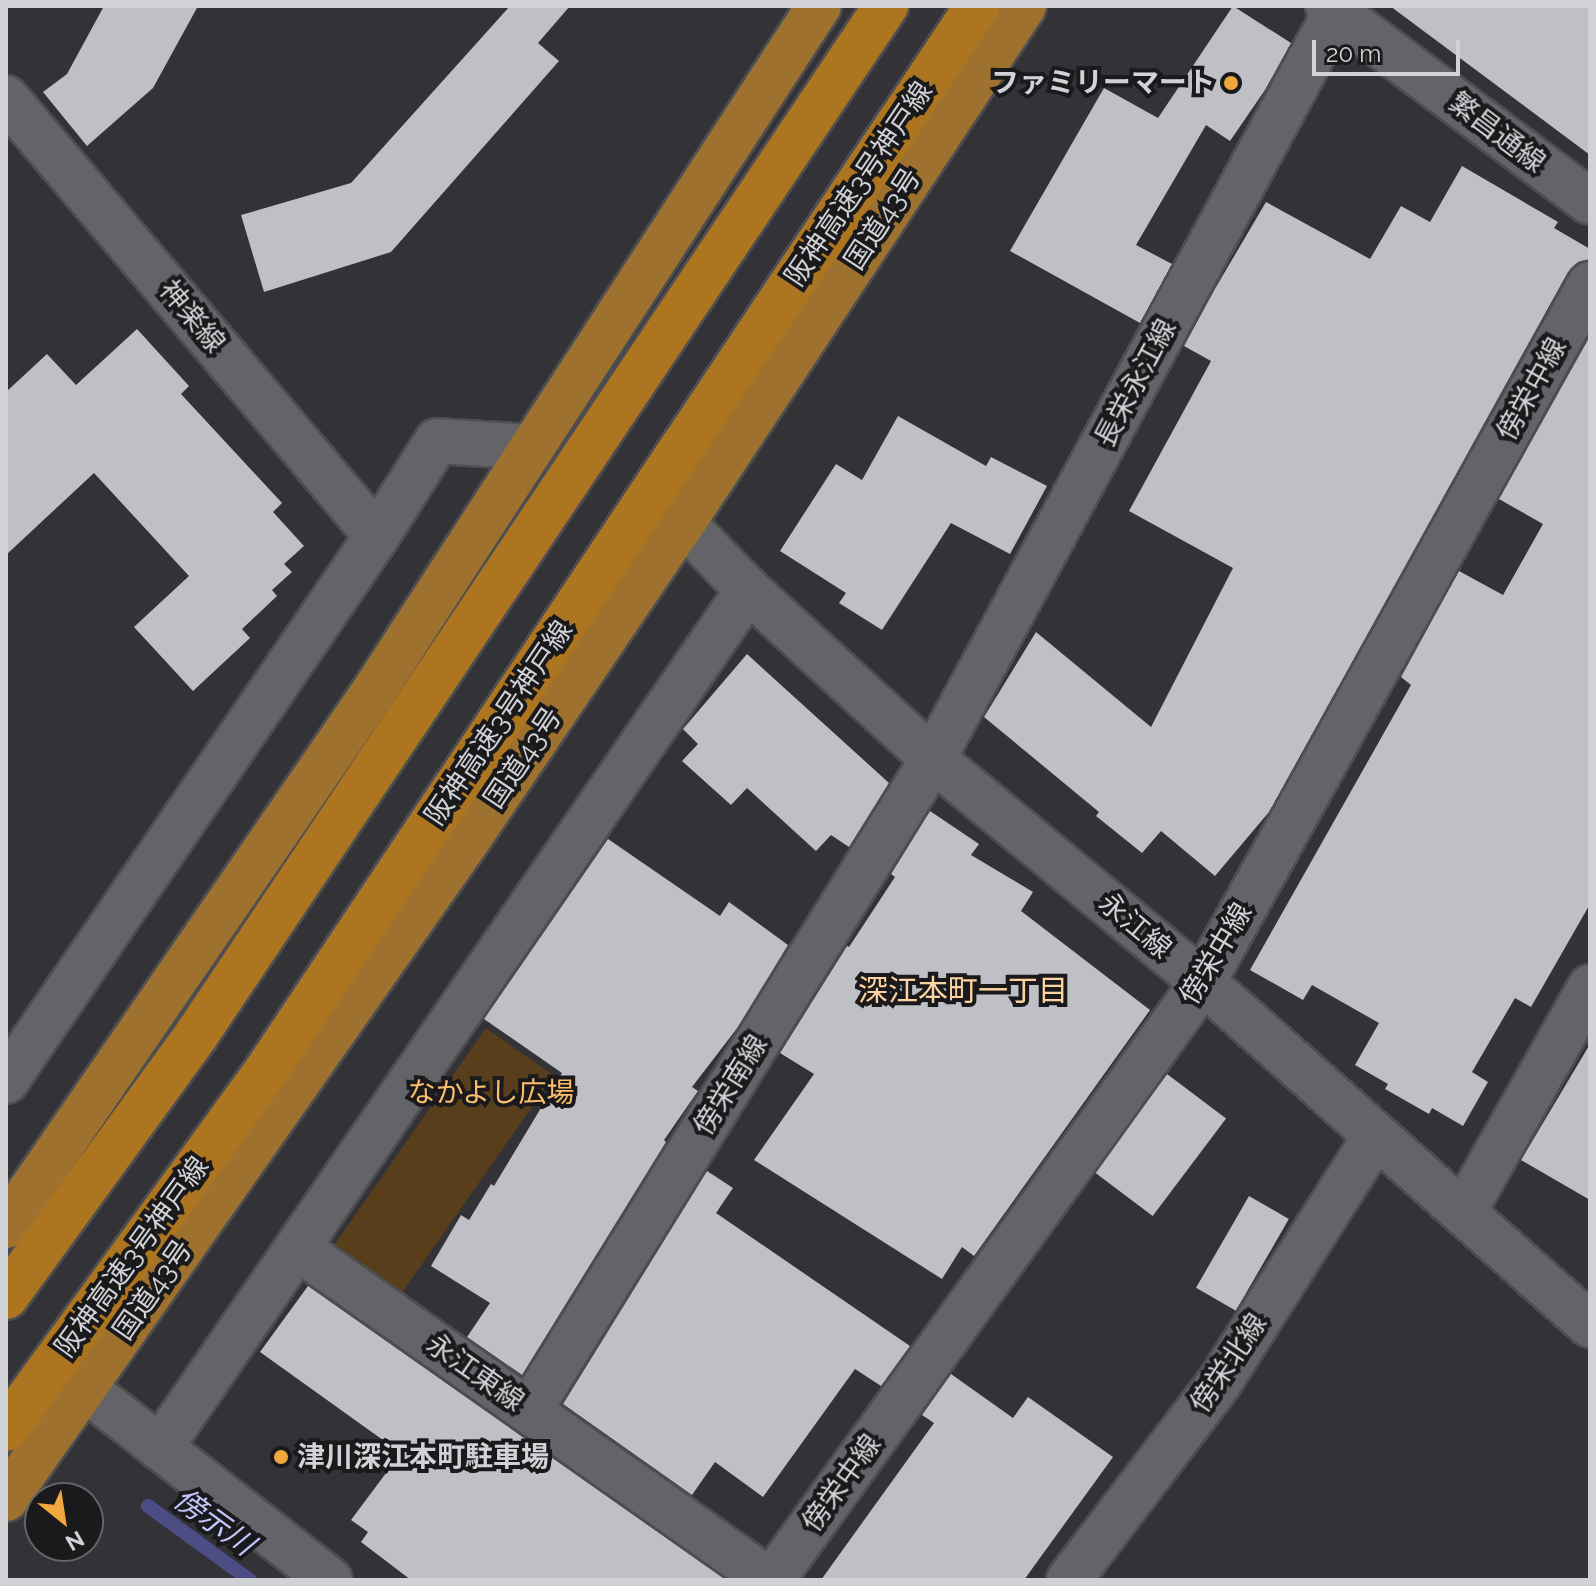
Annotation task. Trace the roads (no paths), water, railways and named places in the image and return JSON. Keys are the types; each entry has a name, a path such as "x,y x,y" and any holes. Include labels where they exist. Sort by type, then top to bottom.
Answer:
{"highway":[{"path":"6,1226 363,707 819,6"},
{"path":"6,1297 197,1034 886,6"},
{"name":"阪神高速3号神戸線","path":"6,1429 266,1071 977,6"},
{"name":"国道43号","path":"6,1499 468,840 683,523 1024,6"}],"street":[{"name":"繁昌通線","path":"1334,8 1590,202"},
{"name":"長栄永江線","path":"933,759 1334,8"},
{"name":"神楽線","path":"6,98 377,536"},
{"name":"傍栄中線","path":"771,1580 1203,982 1590,284"},
{"path":"6,1081 377,536 437,441 531,447"},
{"name":"永江線","path":"683,523 748,590 933,759 1203,982 1590,1325"},
{"path":"160,1448 748,590"},
{"name":"傍栄南線","path":"529,1411 933,759"},
{"path":"1464,1211 1590,987"},
{"name":"傍栄北線","path":"1069,1580 1219,1383 1376,1136"},
{"name":"永江東線","path":"299,1249 771,1580"},
{"path":"84,1388 330,1580"}],"waterway":[{"name":"傍示川","path":"148,1506 250,1580"}],"place":[{"name":"ファミリーマート","path":"1231,83"},
{"name":"津川深江本町駐車場","path":"281,1457"}],"district":[{"name":"深江本町一丁目","path":"963,991"}],"park label":[{"name":"なかよし広場","path":"491,1093"}]}
